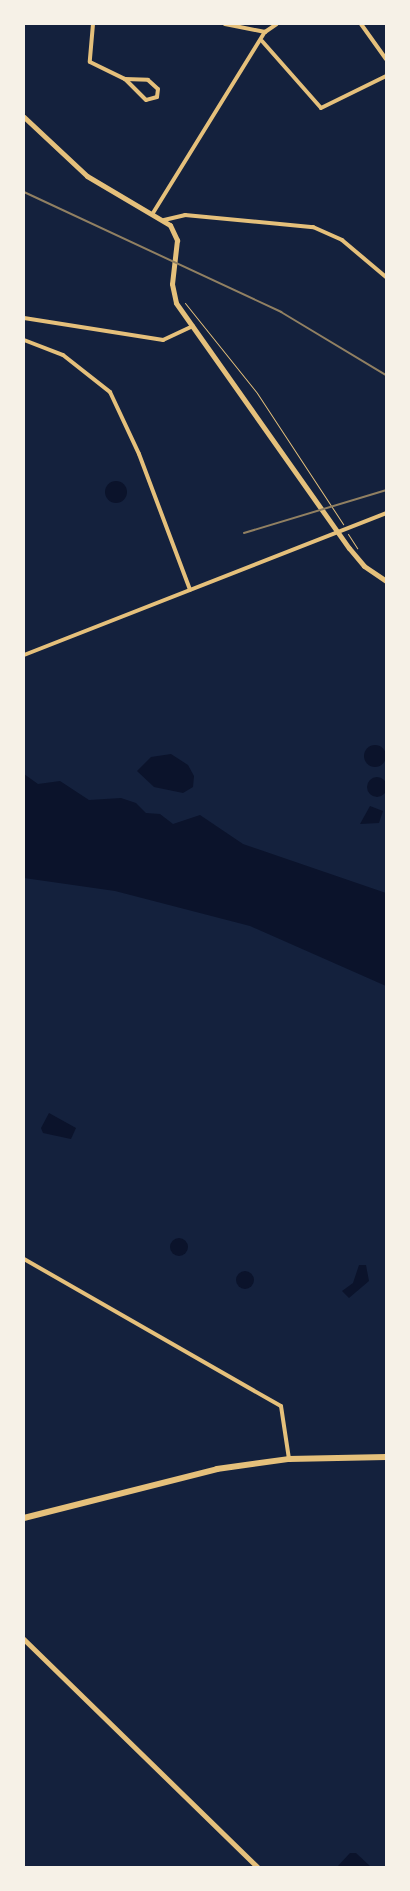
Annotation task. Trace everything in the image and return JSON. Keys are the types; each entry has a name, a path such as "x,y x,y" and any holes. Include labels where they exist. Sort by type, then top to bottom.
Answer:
{"highway":[{"path":"24,1518 170,1478 289,1459 386,1457"}],"main road":[{"path":"24,117 87,176 164,220 177,240 173,296 338,532 364,566 386,581"}],"street":[{"path":"93,24 90,62 125,79 146,100 157,97 158,89 148,80 125,79"},
{"path":"225,24 234,24 265,32"},
{"path":"153,213 262,41 265,32 277,24"},
{"path":"361,24 386,59"},
{"path":"262,41 318,106 325,108 386,76"},
{"path":"164,220 185,215 313,227 342,240 386,277"},
{"path":"24,318 163,340 193,326"},
{"path":"24,340 63,355 110,392 139,454 190,590"},
{"path":"24,655 386,513"},
{"path":"24,1259 281,1406 289,1459"},
{"path":"24,1640 258,1867"}],"path":[{"path":"185,303 257,393 346,528 360,553"}],"water":[{"path":"116,481 124,484 127,492 124,500 116,503 108,500 105,492 108,484"},
{"path":"375,745 385,752 386,756 379,766 375,767 365,760 364,756 371,746"},
{"path":"171,754 188,765 194,776 193,787 183,793 154,787 137,771 151,757"},
{"path":"24,774 38,784 60,781 89,800 121,798 136,803 146,813 160,814 173,824 200,815 243,844 386,893 386,986 250,926 115,891 24,878"},
{"path":"377,777 384,780 387,787 384,794 377,797 370,794 367,787 370,780"},
{"path":"370,806 383,811 379,823 360,824"},
{"path":"49,1113 76,1128 71,1139 43,1133 41,1128"},
{"path":"179,1238 185,1241 188,1247 185,1253 179,1256 173,1253 170,1247 173,1241"},
{"path":"359,1265 366,1265 369,1281 349,1298 342,1291 353,1283"},
{"path":"245,1271 251,1274 254,1280 251,1286 245,1289 239,1286 236,1280 239,1274"},
{"path":"350,1853 356,1853 371,1867 337,1867"}],"railway":[{"path":"24,192 281,312 386,375"},
{"path":"244,533 386,490"}]}
